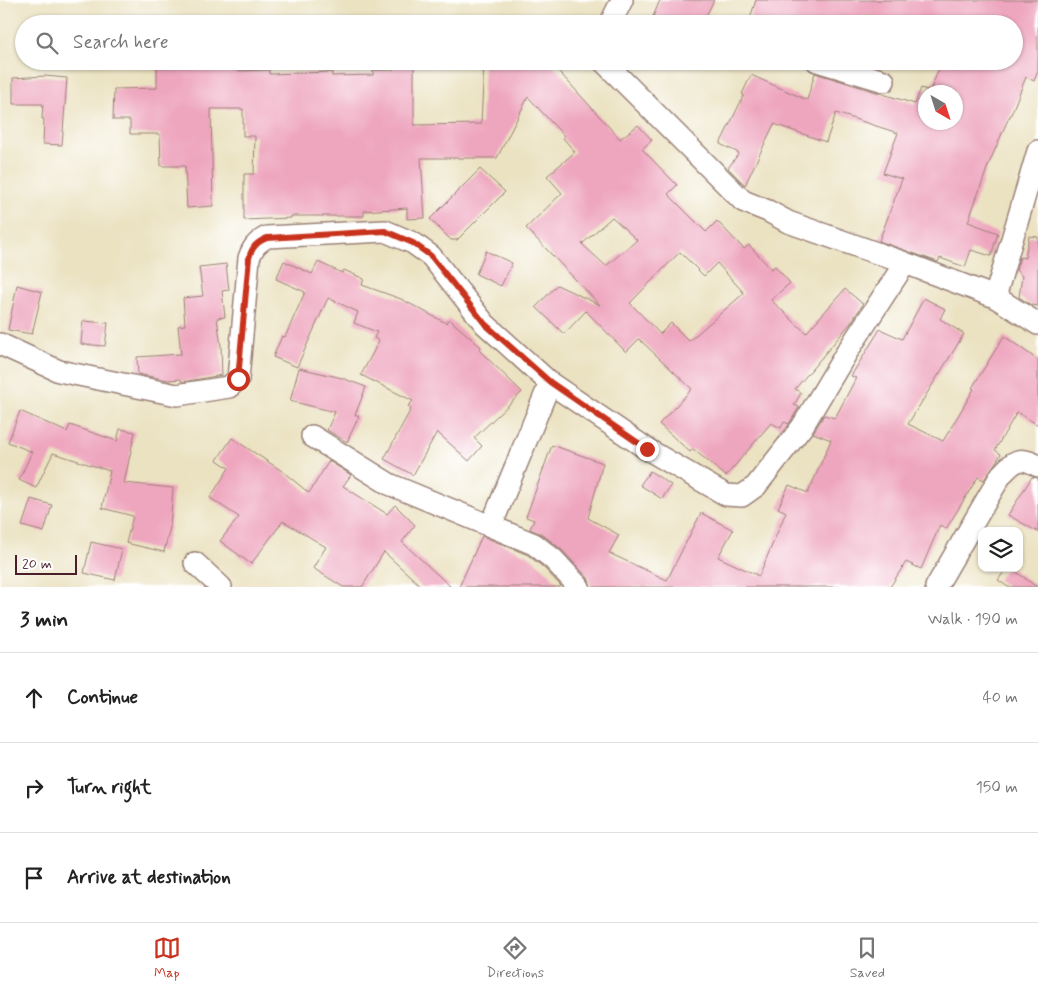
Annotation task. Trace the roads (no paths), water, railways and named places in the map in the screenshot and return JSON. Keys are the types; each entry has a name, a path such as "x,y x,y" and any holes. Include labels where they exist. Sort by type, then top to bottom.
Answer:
{"street":[{"path":"614,15 622,0"},
{"path":"620,70 743,201 768,211 788,222 905,263 994,297 1038,324"},
{"path":"847,70 884,81"},
{"path":"994,297 1038,151"},
{"path":"0,344 58,371 177,395 229,388 238,379 249,258 252,248 267,238 385,231 413,243 431,256 485,324 550,382 647,449 726,495 742,496 756,486 802,427 905,263"},
{"path":"491,526 550,382"},
{"path":"312,436 389,484 534,544 553,559 579,587"},
{"path":"936,587 1001,475 1014,461 1027,460 1038,466"},
{"path":"195,563 221,587"}]}
